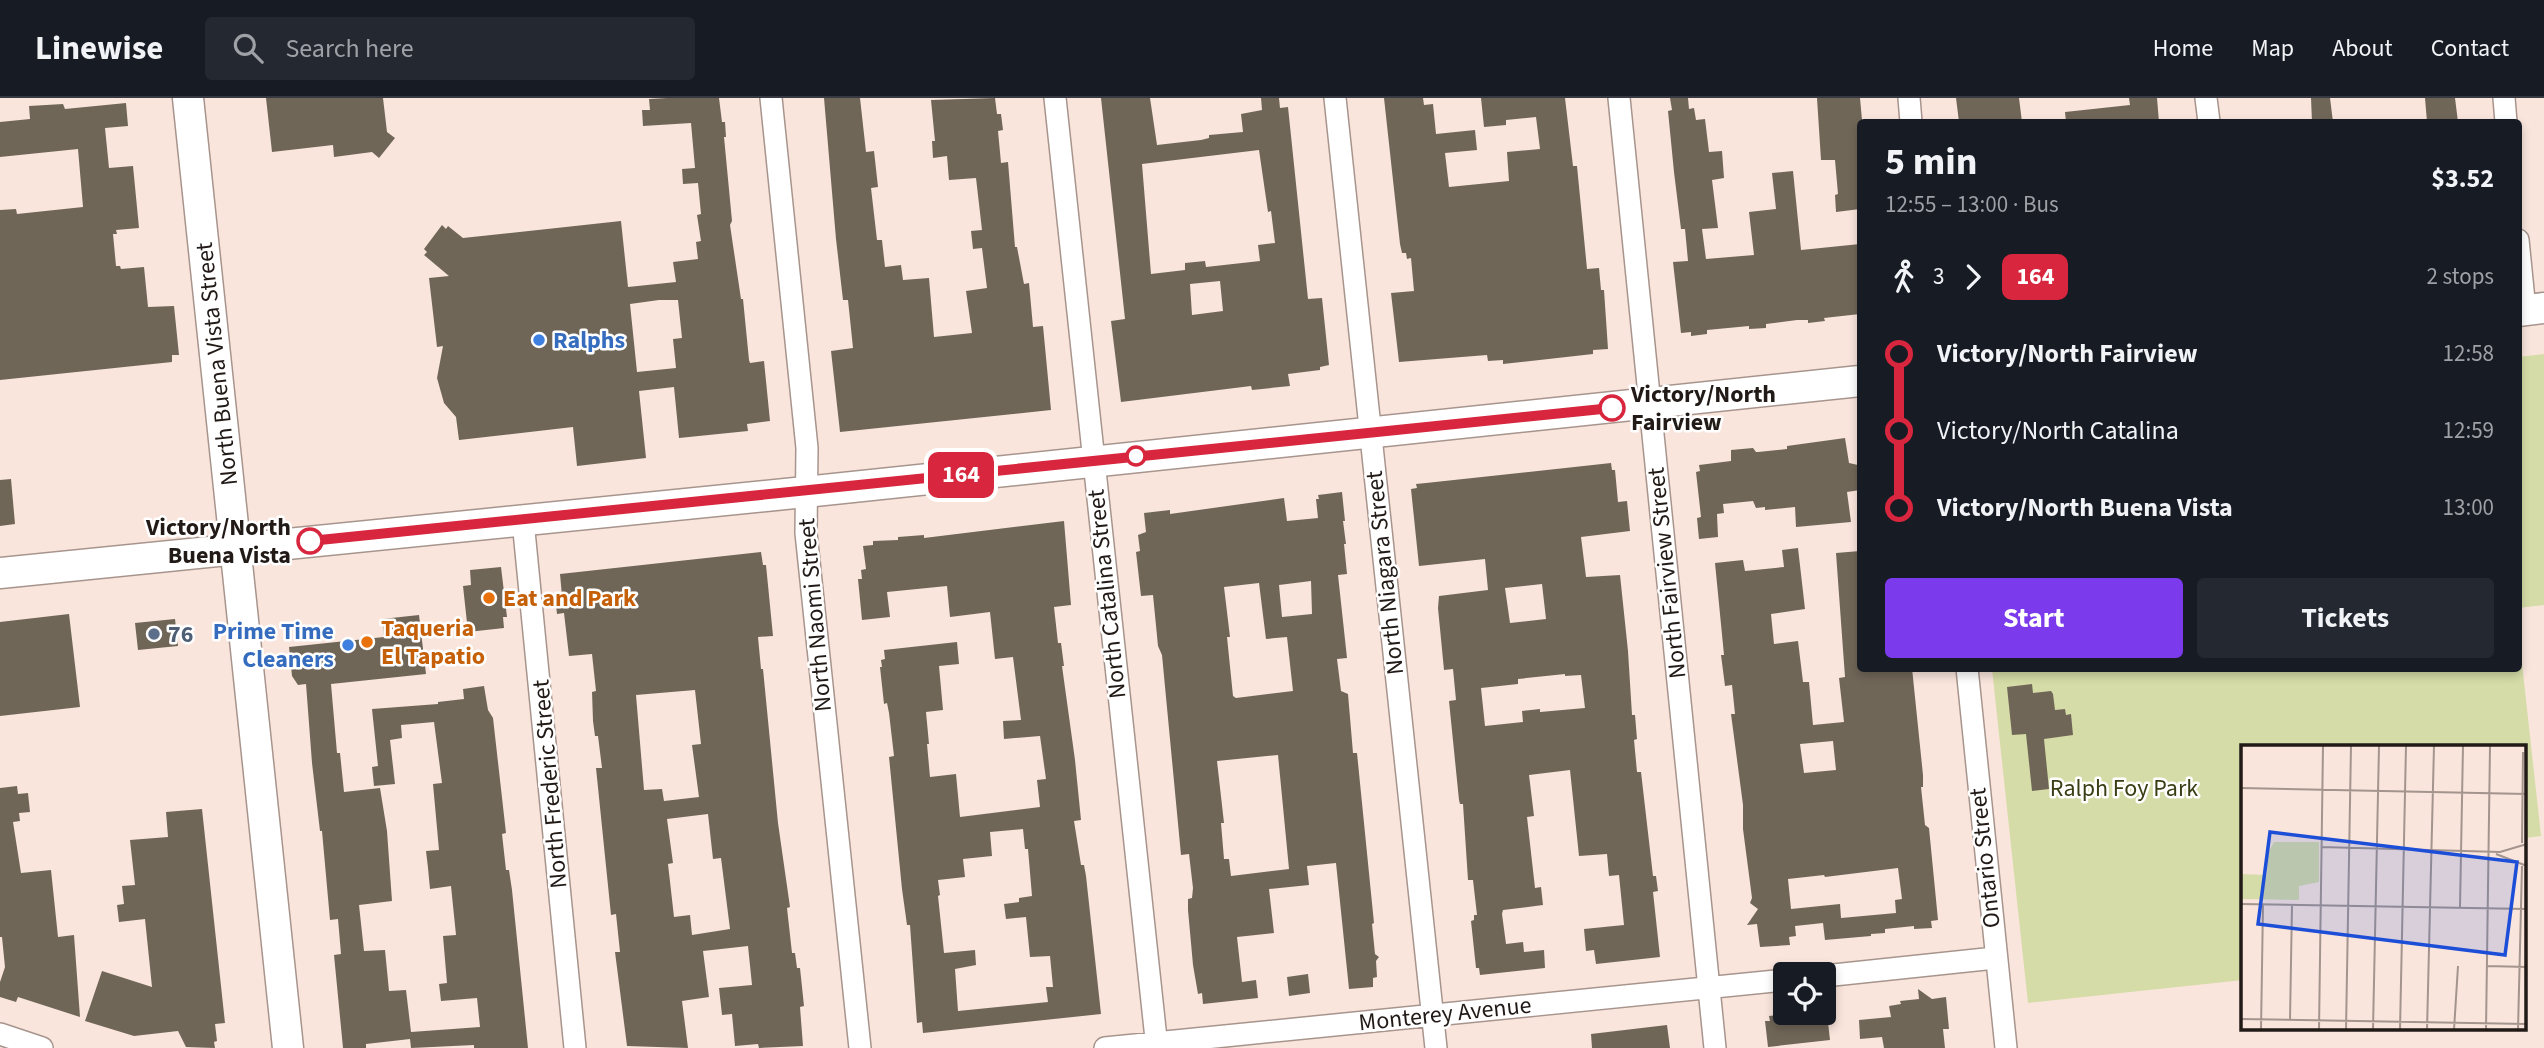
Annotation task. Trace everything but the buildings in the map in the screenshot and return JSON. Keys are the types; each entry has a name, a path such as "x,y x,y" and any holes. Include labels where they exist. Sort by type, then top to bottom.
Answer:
{"main road":[{"name":"North Buena Vista Street","path":"188,98 288,1048"},
{"path":"0,573 1857,381"}],"street":[{"name":"North Naomi Street","path":"771,98 807,448 806,533 860,1048"},
{"name":"North Catalina Street","path":"1055,98 1157,1045"},
{"name":"North Niagara Street","path":"1335,98 1436,1048"},
{"name":"North Fairview Street","path":"1619,98 1715,1048"},
{"path":"1909,98 1912,119"},
{"path":"2206,98 2209,119"},
{"path":"2504,98 2507,119"},
{"path":"2522,265 2529,309"},
{"name":"North Frederic Street","path":"523,521 575,1048"},
{"name":"Ontario Street","path":"1967,672 2006,1048"},
{"path":"1836,975 1995,958"},
{"name":"Monterey Avenue","path":"1105,1048 1157,1045 1773,981"},
{"path":"0,1034 42,1048"}],"green space":[{"path":"2544,354 2544,605 2522,608 2522,357"},
{"name":"Ralph Foy Park","path":"2522,663 2541,836 2526,838 2526,745 2241,745 2241,980 2028,1003 1992,672 2522,672"}],"bus line":[{"name":"164","path":"310,541 1612,408"}],"place":[{"name":"Ralphs","path":"539,340"},
{"name":"Victory/North Fairview","path":"1612,408"},
{"name":"Victory/North Buena Vista","path":"310,541"},
{"name":"Eat and Park","path":"489,598"},
{"name":"76","path":"154,634"},
{"name":"Taqueria El Tapatio","path":"367,642"},
{"name":"Prime Time Cleaners","path":"348,645"}]}
